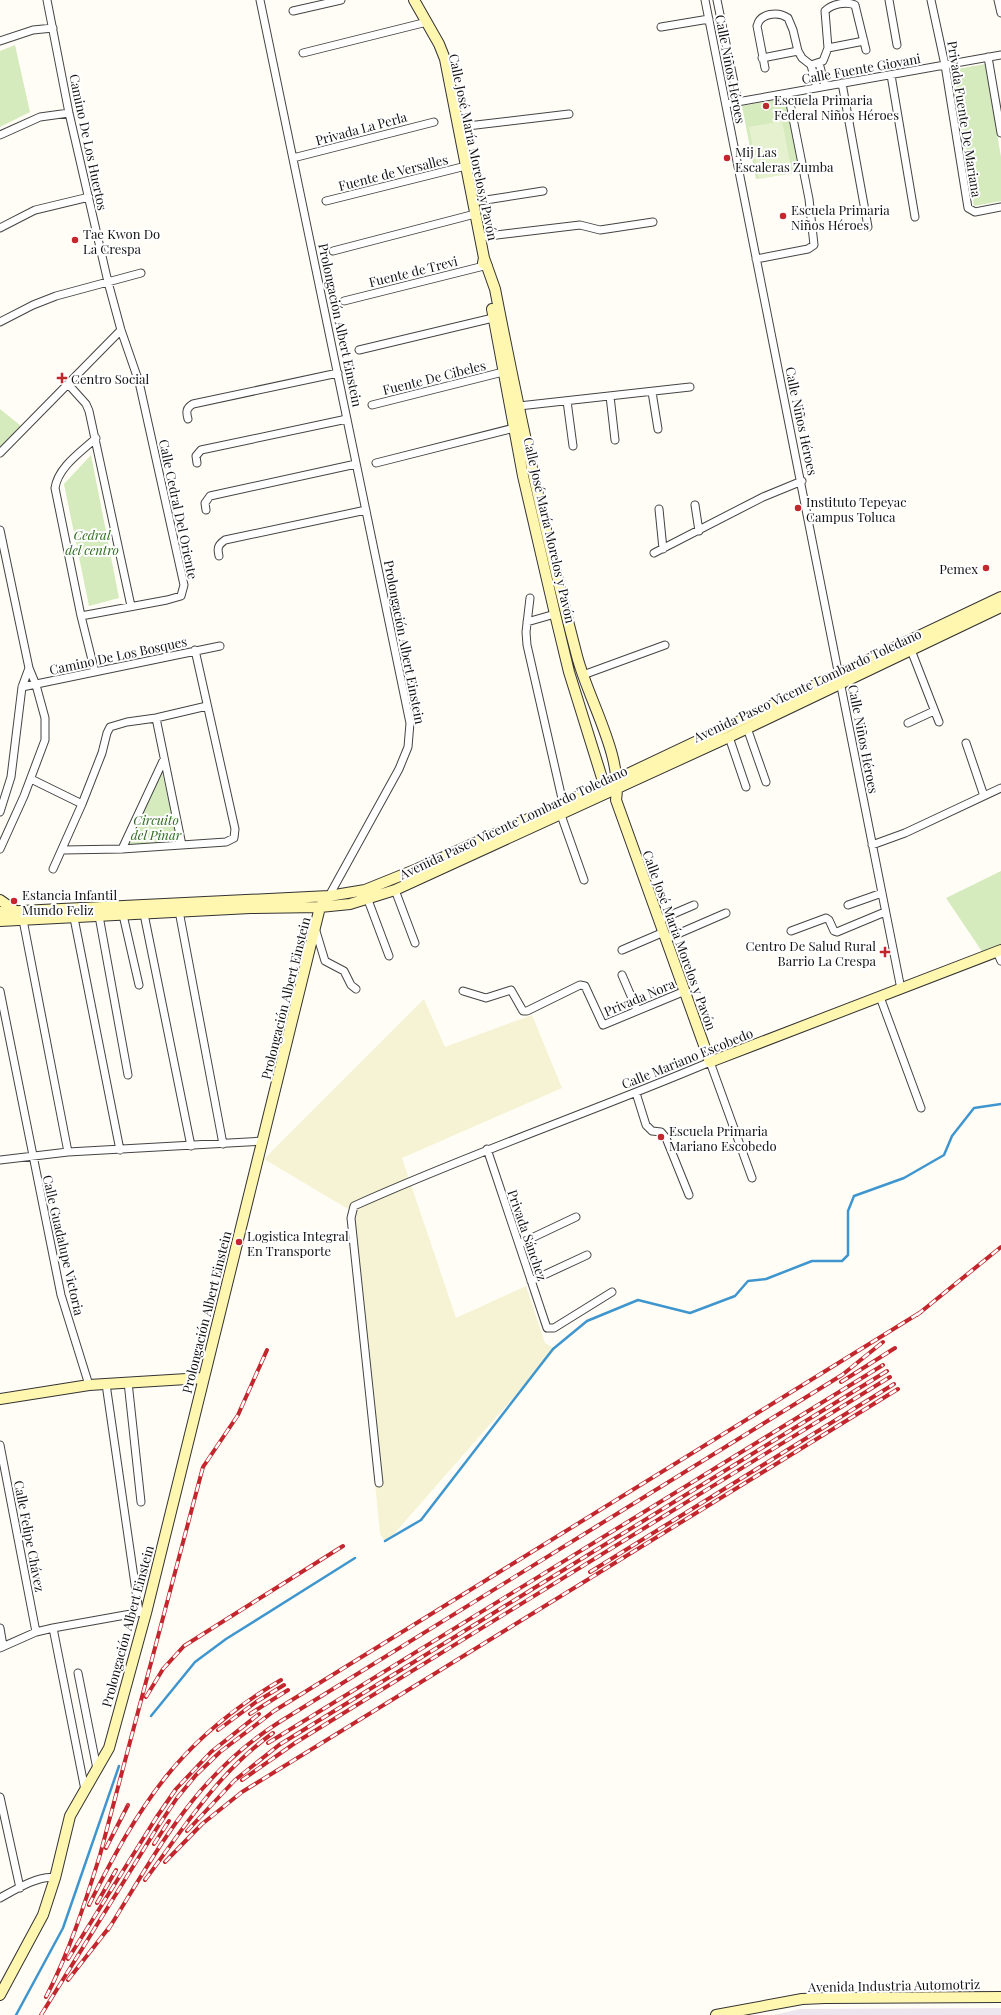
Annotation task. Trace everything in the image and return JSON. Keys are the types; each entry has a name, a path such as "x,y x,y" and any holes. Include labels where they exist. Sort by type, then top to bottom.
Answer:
{"main road":[{"name":"Calle José María Morelos y Pavón","path":"414,0 427,22 445,59 485,263 519,406 535,490 571,635 583,675 611,752 617,784 616,800"},
{"name":"Calle José María Morelos y Pavón","path":"485,263 493,318 531,515 561,638 606,789 616,800 710,1062"},
{"name":"Avenida Paseo Vicente Lombardo Toledano","path":"0,921 179,911 320,908 368,900 395,890 561,815 606,789 840,678 1001,597"},
{"name":"Avenida Paseo Vicente Lombardo Toledano","path":"617,784 729,737 840,678 911,650 1001,607"},
{"path":"561,638 571,635"},
{"name":"Avenida Paseo Vicente Lombardo Toledano","path":"0,912 351,894 379,886 563,803 606,789"},
{"name":"Prolongación Albert Einstein","path":"0,1995 43,1915 55,1878 70,1816 109,1748 142,1612 263,1141 320,908 329,896"},
{"path":"0,900 17,912"},
{"name":"Calle Mariano Escobedo","path":"710,1062 901,989 1000,954"},
{"path":"0,1400 89,1385 203,1378"},
{"name":"Avenida Industria Automotriz","path":"716,2015 796,2000 825,1998 1001,1997"}],"street":[{"name":"Camino De Los Huertos","path":"47,0 70,113 108,282 121,330"},
{"name":"Prolongación Albert Einstein","path":"260,0 410,723 408,747 399,769 329,896"},
{"path":"294,12 341,0"},
{"name":"Calle Niños Héroes","path":"705,0 756,259 802,481 901,989"},
{"path":"717,0 738,102"},
{"path":"889,0 897,46"},
{"name":"Privada Fuente De Mariana","path":"932,0 945,65 968,208 975,212 1001,207"},
{"path":"998,0 1001,14"},
{"path":"811,65 823,61 828,48 825,11 833,6 847,3 855,5 866,50"},
{"path":"765,68 762,58 758,21 762,17 772,14 783,14 788,18 793,30 798,51 802,58 811,65 817,88"},
{"path":"661,27 709,19"},
{"path":"303,53 427,22"},
{"path":"0,41 33,30 53,28"},
{"path":"828,48 864,41"},
{"path":"762,58 798,51"},
{"name":"Calle Fuente Giovani","path":"726,104 1001,55"},
{"path":"988,57 1001,133"},
{"path":"819,63 825,86"},
{"path":"891,75 915,217"},
{"path":"842,83 868,227"},
{"path":"756,259 811,248 814,245 809,199 788,93"},
{"path":"0,134 40,117 70,113"},
{"path":"459,127 569,114"},
{"name":"Privada La Perla","path":"293,158 434,122"},
{"name":"Fuente de Versalles","path":"326,201 466,166"},
{"path":"473,202 543,191"},
{"path":"0,228 35,210 89,197"},
{"path":"333,251 475,214"},
{"path":"480,237 580,225 600,230 653,222"},
{"name":"Fuente de Trevi","path":"344,301 485,263"},
{"path":"0,322 33,305 56,296 142,273"},
{"path":"359,350 493,318"},
{"path":"0,453 121,330"},
{"name":"Calle Cedral Del Oriente","path":"81,616 181,596 184,585 139,382 121,330"},
{"name":"Fuente De Cibeles","path":"372,405 503,372"},
{"path":"188,419 186,412 188,407 192,404 338,373"},
{"path":"68,384 86,404 96,438 132,606"},
{"path":"519,406 652,392 690,386"},
{"path":"652,392 658,429"},
{"path":"610,396 615,440"},
{"path":"567,401 573,446"},
{"path":"197,463 196,456 201,450 347,419"},
{"path":"376,463 514,428"},
{"path":"95,672 81,616 56,488 56,480 61,472 96,438"},
{"path":"206,510 205,503 210,496 356,464"},
{"path":"654,553 763,497 802,481"},
{"path":"695,505 699,531"},
{"path":"659,509 664,549"},
{"path":"219,556 217,549 225,540 366,510"},
{"path":"0,530 29,668 36,685 46,730 45,740 31,779 0,848"},
{"path":"530,598 527,622 527,645 563,803"},
{"path":"527,622 555,614"},
{"path":"583,675 665,645"},
{"name":"Camino De Los Bosques","path":"22,687 220,646"},
{"path":"63,850 122,849 182,845 231,841 235,836 235,829 195,650"},
{"path":"911,650 939,722"},
{"path":"0,812 4,790 13,761 22,687 29,668"},
{"path":"53,869 63,850 82,804 102,753 106,733 110,727 207,706"},
{"path":"908,722 934,711"},
{"path":"156,718 163,761 182,845"},
{"path":"748,728 766,782"},
{"path":"729,737 746,787"},
{"path":"966,743 984,796"},
{"path":"122,849 163,761"},
{"path":"31,779 82,804"},
{"path":"872,845 905,833 1001,789"},
{"path":"0,815 12,820"},
{"path":"561,815 584,880"},
{"path":"395,890 415,943"},
{"path":"848,905 882,893"},
{"path":"368,900 388,956"},
{"path":"659,920 694,905"},
{"path":"179,911 223,1144"},
{"path":"622,950 665,936 726,912"},
{"path":"791,931 826,918 829,920 834,931 837,932 885,912"},
{"path":"144,914 191,1146"},
{"path":"123,915 139,985"},
{"path":"99,916 128,1075"},
{"path":"74,918 120,1150"},
{"path":"23,920 68,1152"},
{"path":"315,928 325,961 344,971 350,985 356,989"},
{"path":"622,975 637,1010"},
{"name":"Privada Nora","path":"463,991 486,998 510,990 524,1011 527,1011 580,985 585,986 603,1025 685,990"},
{"name":"Calle Guadalupe Victoria","path":"0,991 61,1295 89,1385"},
{"path":"880,997 921,1108"},
{"name":"Calle Mariano Escobedo","path":"379,1483 350,1218 354,1206 487,1149 636,1093 710,1062"},
{"name":"Calle José María Morelos y Pavón","path":"710,1062 752,1178"},
{"path":"636,1093 646,1125 652,1131 661,1132 666,1138 689,1195"},
{"path":"0,1160 32,1155 68,1152 263,1141"},
{"name":"Privada Sánchez","path":"487,1149 547,1328 554,1328 612,1292"},
{"path":"519,1244 576,1217"},
{"path":"531,1281 587,1255"},
{"path":"128,1382 141,1502"},
{"path":"0,1628 2,1647 36,1632 142,1612 106,1384"},
{"name":"Calle Felipe Chávez","path":"0,1445 36,1632"},
{"path":"53,1628 85,1790"},
{"path":"78,1673 97,1769"},
{"path":"0,1796 20,1888"},
{"path":"0,1898 43,1878 55,1878"}],"shaded area":[{"path":"424,999 445,1047 532,1015 562,1088 402,1158 456,1318 526,1286 545,1343 556,1349 386,1543 380,1534 348,1209 264,1159"},
{"path":"1001,2008 1001,2015 774,2015 800,2009"}],"green space":[{"path":"15,45 30,112 0,127 0,51"},
{"path":"985,64 1001,157 1001,201 974,206 951,70"},
{"path":"786,98 801,172 756,179 742,106"},
{"path":"782,121 792,173 759,179 749,127"},
{"path":"0,409 21,426 0,451"},
{"name":"Cedral del centro","path":"91,455 119,598 89,606 64,484"},
{"name":"Circuito del Pinar","path":"162,772 178,842 126,846"},
{"path":"1001,871 1001,947 983,953 946,898"}],"waterway":[{"path":"385,1541 421,1520 553,1349 587,1321 638,1300 690,1313 735,1296 748,1281 766,1279 812,1261 842,1261 848,1255 848,1211 854,1196 904,1178 944,1155 952,1136 974,1108 1001,1104"},
{"path":"151,1716 195,1662 226,1639 355,1558"},
{"path":"16,2015 63,1928 119,1766"}],"railway":[{"path":"917,1315 1001,1247"},
{"path":"41,2015 177,1798 196,1775 220,1752 274,1711 921,1312"},
{"path":"108,1930 163,1842 182,1815 202,1789 225,1764 251,1742 281,1721 842,1375 883,1342"},
{"path":"841,1382 895,1348"},
{"path":"46,1997 69,1945 100,1855 203,1467 238,1415 267,1350"},
{"path":"268,1743 883,1365"},
{"path":"187,1831 235,1780 279,1745 887,1371"},
{"path":"242,1780 295,1743 890,1377"},
{"path":"590,1572 894,1384"},
{"path":"165,1862 202,1824 242,1792 898,1389"},
{"path":"146,1697 163,1669 184,1646 343,1546"},
{"path":"89,1905 126,1835 166,1776 189,1750 216,1726 246,1702 281,1680"},
{"path":"218,1730 256,1702 284,1685"},
{"path":"250,1714 288,1690"},
{"path":"68,1959 156,1818 176,1789 211,1752 259,1714"},
{"path":"145,1880 188,1821 219,1783 253,1748 273,1733"},
{"path":"106,1848 128,1805"},
{"path":"154,1844 169,1821"},
{"path":"97,1903 116,1870"},
{"path":"68,1980 111,1925"}],"place":[{"name":"Escuela Primaria Federal Niños Héroes","path":"766,106"},
{"name":"Mij Las Escaleras Zumba","path":"727,158"},
{"name":"Escuela Primaria Niños Héroes","path":"783,216"},
{"name":"Tae Kwon Do La Crespa","path":"75,240"},
{"name":"Centro Social","path":"62,378"},
{"name":"Instituto Tepeyac Campus Toluca","path":"798,508"},
{"name":"Pemex","path":"986,568"},
{"name":"Estancia Infantil Mundo Feliz","path":"14,901"},
{"name":"Centro De Salud Rural Barrio La Crespa","path":"885,952"},
{"name":"Escuela Primaria Mariano Escobedo","path":"661,1137"},
{"name":"Logistica Integral En Transporte","path":"239,1242"}]}
